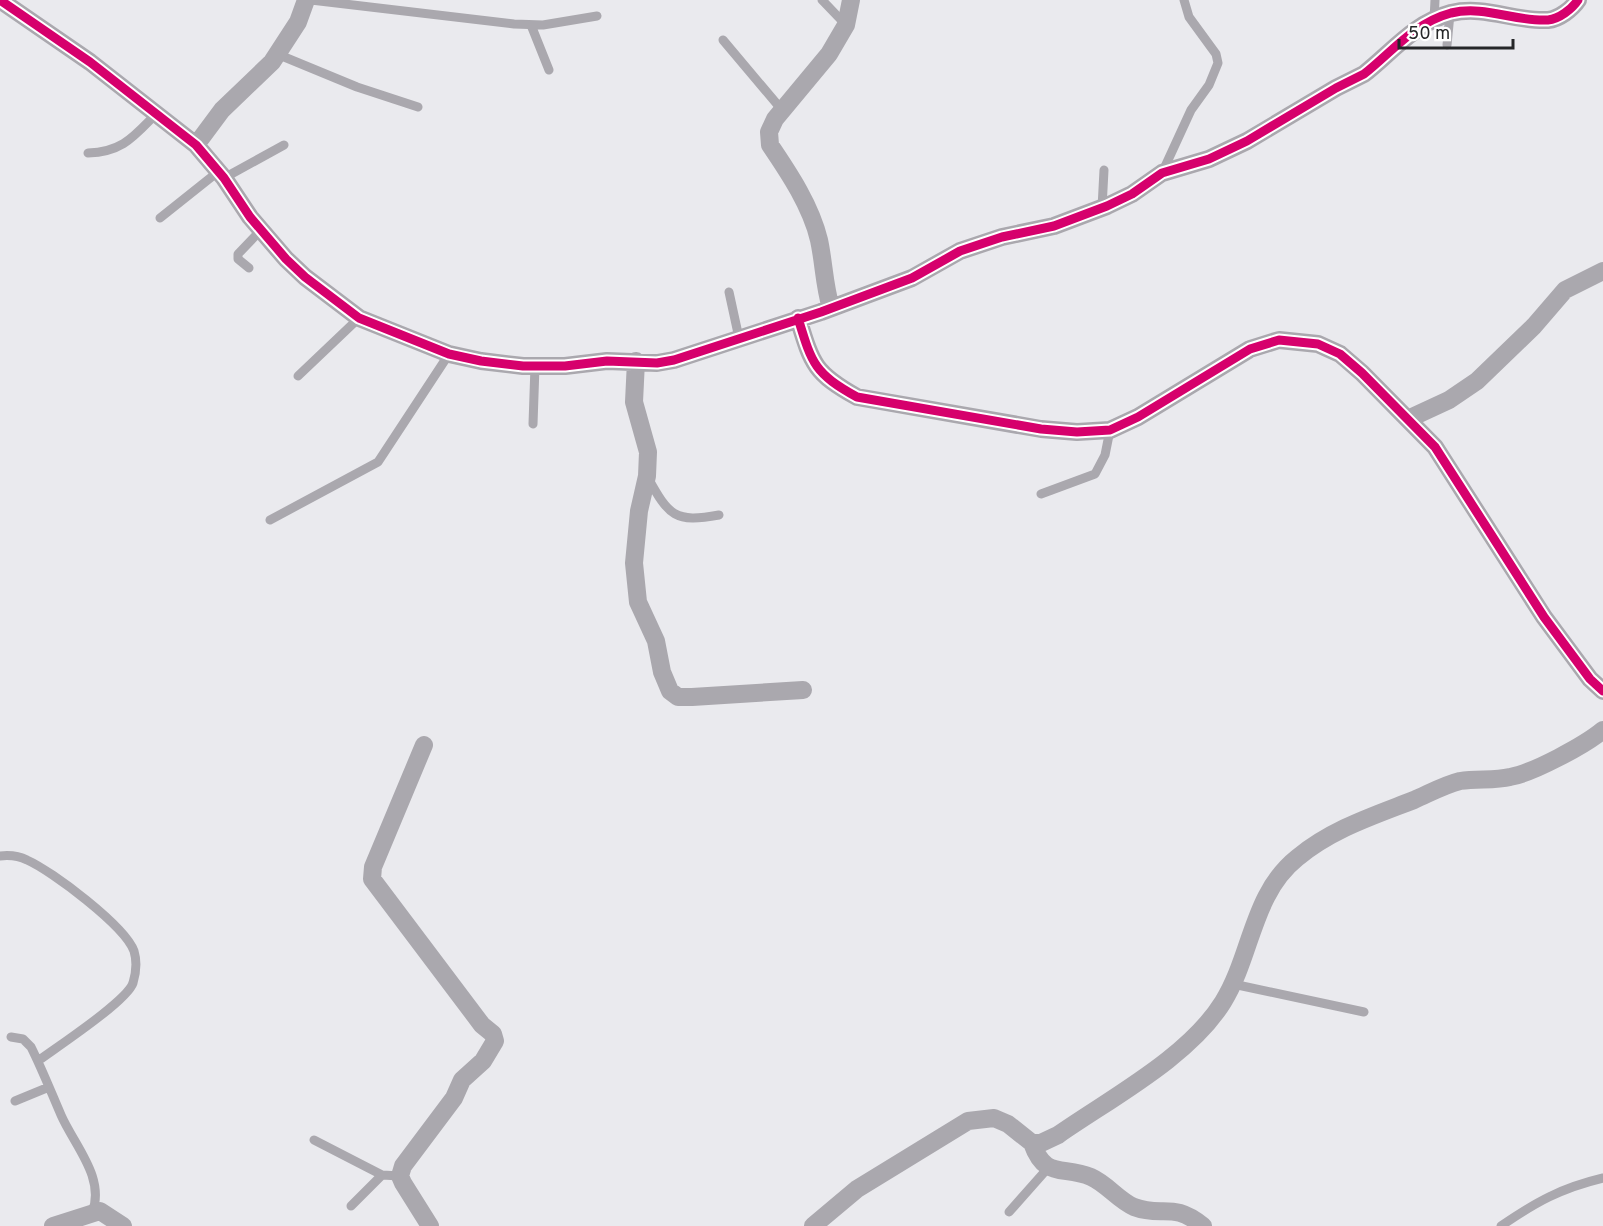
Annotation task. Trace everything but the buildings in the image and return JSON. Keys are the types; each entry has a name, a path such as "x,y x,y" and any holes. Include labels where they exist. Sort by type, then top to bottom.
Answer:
{"street":[{"path":"0,0 90,62 196,144 221,174 261,230 305,277 359,318 394,334 449,354 482,361 536,366 636,361 657,363 674,360 831,308 912,278 960,251 1002,237 1054,226 1102,208 1132,194 1162,173 1209,159 1247,141 1364,74 1386,57 1403,38 1442,17 1490,10 1549,20 1564,13 1578,0"},
{"path":"196,144 222,110 277,54 298,22 306,0"},
{"path":"831,308 823,284 819,242 813,218 770,145 769,132 782,110 829,54 846,25 851,0"},
{"path":"1408,419 1449,400 1477,381 1534,326 1565,290 1603,271"},
{"path":"798,318 811,362 831,382 858,397 1041,429 1077,432 1110,430 1138,417 1250,349 1279,340 1318,344 1340,354 1435,447 1544,616 1590,680 1603,691"},
{"path":"636,361 634,402 648,452 647,476 639,511 634,563 638,602 656,641 662,672 670,692 678,697 692,697 804,690"},
{"path":"1032,1143 1041,1143 1058,1135 1183,1048 1207,1026 1240,969 1263,900 1280,874 1322,839 1437,788 1462,781 1510,778 1525,773 1603,730"},
{"path":"424,745 373,867 372,879 482,1024 493,1034 495,1041 483,1061 462,1080 454,1098 403,1166 391,1175 430,1226"},
{"path":"813,1226 857,1190 968,1121 994,1118 1008,1124 1032,1143 1037,1156 1048,1168 1092,1178 1132,1206 1187,1213 1203,1226"},
{"path":"52,1226 104,1211 123,1226"}],"lane":[{"path":"311,0 531,25 597,16"},
{"path":"822,0 846,25"},
{"path":"1162,173 1191,110 1209,85 1218,63 1216,54 1189,18 1184,0"},
{"path":"1435,0 1442,17 1447,45"},
{"path":"531,25 549,70"},
{"path":"723,40 782,110"},
{"path":"277,54 357,87 418,107"},
{"path":"88,153 119,148 157,113"},
{"path":"160,218 221,174 284,145"},
{"path":"1102,208 1104,170"},
{"path":"249,268 238,259 238,254 261,230"},
{"path":"729,292 739,338"},
{"path":"298,376 359,318"},
{"path":"270,520 378,462 449,354"},
{"path":"533,424 536,366"},
{"path":"1041,494 1095,474 1105,454 1110,430"},
{"path":"647,476 663,505 674,514 692,520 719,515"},
{"path":"0,856 27,860 75,891 122,933 134,950 136,965 133,985 119,1000 38,1061"},
{"path":"1233,984 1364,1012"},
{"path":"11,1037 26,1041 38,1061 62,1118 83,1152 94,1182 96,1200 92,1213"},
{"path":"15,1101 50,1087"},
{"path":"314,1140 391,1175 351,1206"},
{"path":"1010,1212 1048,1168"},
{"path":"1501,1226 1542,1198 1569,1186 1603,1178"}],"cycle path":[{"path":"0,0 90,62 196,145 224,178 250,217 286,259 305,277 359,318 449,354 523,366 565,366 607,361 657,363 674,360 821,312 912,278 960,251 1002,237 1054,226 1107,206 1132,194 1162,173 1209,159 1247,141 1364,74 1404,39 1438,18 1451,13 1476,11 1524,19 1548,20 1565,13 1578,0"},
{"path":"798,318 811,357 817,366 832,381 857,397 1041,429 1077,432 1110,430 1138,417 1250,349 1279,340 1318,344 1340,354 1362,373 1435,447 1544,617 1590,679 1603,691"}]}
